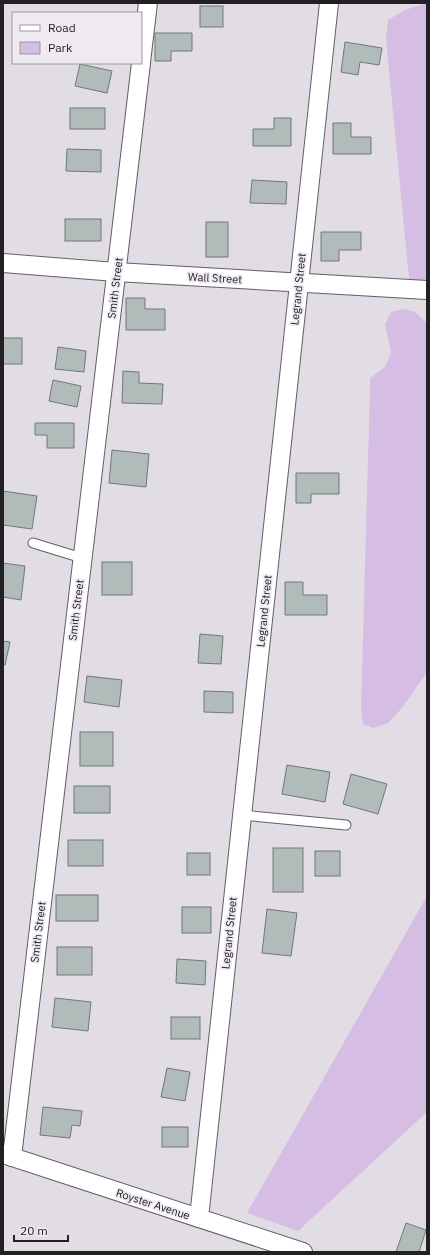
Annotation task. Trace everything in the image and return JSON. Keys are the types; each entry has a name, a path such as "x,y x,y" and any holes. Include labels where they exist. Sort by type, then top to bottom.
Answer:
{"street":[{"name":"Smith Street","path":"142,54 148,3"},
{"name":"Legrand Street","path":"199,1218 329,3"},
{"name":"Smith Street","path":"7,1155 82,558 141,64"},
{"name":"Wall Street","path":"3,263 116,272 427,290"},
{"name":"Royster Avenue","path":"7,1155 303,1252"}],"lane":[{"path":"33,543 82,558"},
{"path":"242,815 346,825"}],"green space":[{"path":"427,3 427,290 410,289 386,39 388,20 405,10"},
{"path":"403,309 415,312 426,322 427,672 402,708 388,723 373,728 363,724 361,708 370,378 385,367 391,353 385,324 391,312"},
{"path":"427,896 427,1112 298,1231 247,1213"}],"building":[{"path":"200,6 223,6 223,27 200,27"},
{"path":"155,33 192,33 192,51 171,51 171,61 155,61"},
{"path":"345,42 382,48 379,65 360,62 358,75 341,72"},
{"path":"80,64 112,71 107,93 75,86"},
{"path":"70,108 105,108 105,129 70,129"},
{"path":"274,118 291,118 291,146 253,146 253,129 274,129"},
{"path":"333,123 351,123 351,137 371,137 371,154 333,154"},
{"path":"67,149 101,150 101,172 66,171"},
{"path":"252,180 287,182 286,204 250,203"},
{"path":"65,219 101,219 101,241 65,241"},
{"path":"206,222 228,222 228,257 206,257"},
{"path":"321,232 361,232 361,250 339,250 339,261 321,261"},
{"path":"126,298 145,298 145,309 165,309 165,330 126,330"},
{"path":"3,338 22,338 22,364 3,364"},
{"path":"58,347 86,351 84,372 55,369"},
{"path":"123,371 139,372 139,383 163,384 162,404 122,403"},
{"path":"53,380 81,386 77,407 49,401"},
{"path":"35,423 74,423 74,448 47,448 47,435 35,435"},
{"path":"112,450 149,454 146,487 109,483"},
{"path":"296,473 339,473 339,494 311,494 311,503 296,503"},
{"path":"3,491 37,496 32,529 3,525"},
{"path":"102,562 132,562 132,595 102,595"},
{"path":"3,563 25,566 21,600 3,597"},
{"path":"285,582 303,582 303,595 327,595 327,615 285,615"},
{"path":"200,634 223,636 221,664 198,663"},
{"path":"3,641 10,642 5,665 3,665"},
{"path":"87,676 122,680 119,707 84,702"},
{"path":"204,691 233,692 233,713 204,712"},
{"path":"80,732 113,732 113,766 80,766"},
{"path":"287,765 330,772 325,802 282,794"},
{"path":"351,774 387,784 378,814 343,804"},
{"path":"74,786 110,786 110,813 74,813"},
{"path":"68,840 103,840 103,866 68,866"},
{"path":"273,848 303,848 303,892 273,892"},
{"path":"315,851 340,851 340,876 315,876"},
{"path":"187,853 210,853 210,875 187,875"},
{"path":"56,895 98,895 98,921 56,921"},
{"path":"182,907 211,907 211,933 182,933"},
{"path":"267,909 297,913 291,956 262,953"},
{"path":"57,947 92,947 92,975 57,975"},
{"path":"177,959 206,961 205,985 176,983"},
{"path":"55,998 91,1002 88,1031 52,1027"},
{"path":"171,1017 200,1017 200,1039 171,1039"},
{"path":"167,1068 190,1072 185,1101 161,1097"},
{"path":"43,1107 82,1111 80,1126 72,1125 70,1138 40,1135"},
{"path":"162,1127 188,1127 188,1147 162,1147"},
{"path":"406,1223 426,1230 419,1252 396,1252"}]}
